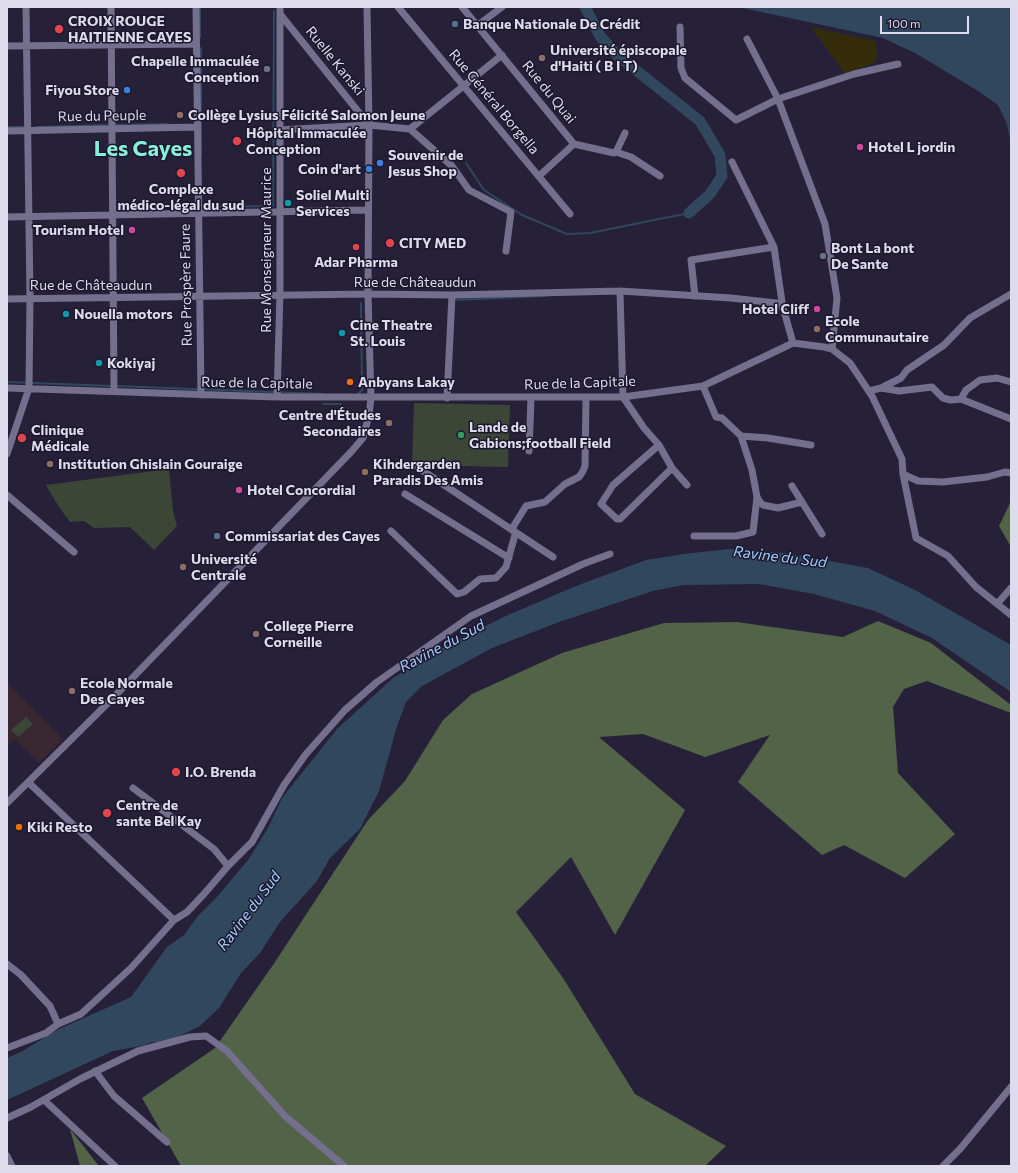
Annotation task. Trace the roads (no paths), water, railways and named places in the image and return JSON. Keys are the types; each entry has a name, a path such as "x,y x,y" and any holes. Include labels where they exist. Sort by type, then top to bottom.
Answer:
{"street":[{"path":"7,454 29,388 30,298 26,7"},
{"path":"111,7 112,297 114,390"},
{"name":"Rue Prospère Faure","path":"196,7 201,395"},
{"path":"7,803 29,783 351,452 362,438 369,415 371,398 368,294 369,125 367,7"},
{"name":"Rue Général Borgella","path":"398,7 570,214"},
{"name":"Rue du Quai","path":"462,7 574,144 612,153 616,152 631,157 660,176"},
{"path":"478,25 502,7"},
{"name":"Ruelle Kanski","path":"280,11 369,125"},
{"name":"Rue Monseigneur Maurice","path":"277,397 280,296 280,11"},
{"path":"680,27 681,68 685,78 736,120 778,99 854,74 898,64"},
{"path":"747,39 778,99 825,224 837,298 832,349"},
{"path":"7,46 196,44"},
{"path":"410,129 502,55"},
{"path":"279,130 369,125 410,129 452,166 469,190 511,212 506,251"},
{"name":"Rue du Peuple","path":"7,131 197,127"},
{"path":"616,152 625,133"},
{"path":"539,176 574,144"},
{"path":"732,162 774,247 782,302 780,304 784,311 794,343"},
{"path":"7,217 368,210"},
{"path":"695,296 691,260 774,247"},
{"path":"620,292 623,397 644,428 659,445 672,468 687,485"},
{"name":"Rue de Châteaudun","path":"7,299 112,297 200,298 368,294 452,295 620,292 731,298 780,304"},
{"path":"869,391 881,388 901,378 907,370 944,345 970,318 1011,294"},
{"path":"447,398 452,295"},
{"name":"Rue de la Capitale","path":"7,388 114,390 201,395 277,397 623,397 703,386 794,343 812,344 832,349 850,363 869,391 902,459 903,474 916,538 948,556 976,587 1011,614"},
{"path":"961,398 966,390 980,380 997,378 1011,382"},
{"path":"694,536 736,536 752,532 757,497 752,470 741,436 722,418 716,417 703,386"},
{"path":"881,388 899,390 928,386 935,388 947,400 961,398 1011,420"},
{"path":"529,451 531,398"},
{"path":"391,531 457,594 464,592 480,579 496,578 506,567 515,532 513,527 526,506 545,502 565,484 579,477 583,471 585,466 586,398"},
{"path":"741,436 768,438 811,445"},
{"path":"659,445 613,484 601,504 618,520 672,468"},
{"path":"417,467 553,557"},
{"path":"903,474 918,481 943,482 987,477 1005,472 1011,473"},
{"path":"792,486 822,534"},
{"path":"405,494 509,558"},
{"path":"7,495 74,552"},
{"path":"757,497 763,504 778,508 802,502"},
{"path":"7,1048 46,1033 58,1024 81,1014 131,968 174,920 191,908 228,866 252,842 284,785 306,754 345,710 377,682 471,616 583,564 610,554"},
{"path":"997,604 1011,588"},
{"path":"29,783 174,920"},
{"path":"134,788 214,849 228,866"},
{"path":"7,964 21,975 50,1006 58,1024"},
{"path":"7,1118 138,1051 190,1037 206,1036 227,1051 285,1116 344,1166"},
{"path":"95,1072 114,1096 167,1142"},
{"path":"944,1166 960,1149 1011,1087"},
{"path":"44,1100 115,1166"},
{"path":"7,1156 12,1166"}],"water":[{"path":"738,7 1011,7 1011,144 1007,124 998,105 917,54 883,38"},
{"name":"Ravine du Sud","path":"729,549 786,553 868,568 915,590 1011,645 1011,692 932,638 875,611 814,594 759,584 683,585 653,591 559,622 492,648 422,686 406,702 397,726 379,791 360,829 330,858 317,881 280,922 260,953 241,973 219,1008 200,1026 167,1042 153,1042 141,1046 113,1051 7,1100 7,1058 21,1052 57,1030 131,997 167,947 184,935 197,917 216,898 248,860 268,828 282,798 337,729 393,678 447,645 508,615 576,586 646,560"}],"waterway":[{"path":"200,7 200,37"},
{"path":"585,7 600,36 617,55 700,121 720,155 722,176 710,194 689,213"},
{"path":"201,207 273,206 274,11"},
{"path":"201,48 201,155"},
{"path":"114,125 168,124"},
{"path":"36,127 110,125"},
{"path":"7,127 26,127"},
{"path":"466,163 484,190 522,215 567,234 590,233 689,213"},
{"path":"454,300 546,296"},
{"path":"358,394 362,390 361,303"},
{"path":"7,382 112,386"},
{"path":"116,386 322,394"},
{"path":"323,404 341,404"}],"place":[{"name":"Banque Nationale De Crédit","path":"455,24"},
{"name":"CROIX ROUGE HAITIENNE CAYES","path":"59,29"},
{"name":"Université épiscopale d'Haiti ( B I T)","path":"542,58"},
{"name":"Chapelle Immaculée Conception","path":"267,69"},
{"name":"Fiyou Store","path":"127,90"},
{"name":"Collège Lysius Félicité Salomon Jeune","path":"180,115"},
{"name":"Hôpital Immaculée Conception","path":"237,141"},
{"name":"Hotel L jordin","path":"860,147"},
{"name":"Souvenir de Jesus Shop","path":"380,163"},
{"name":"Coin d'art","path":"369,169"},
{"name":"Complexe médico-légal du sud","path":"181,173"},
{"name":"Soliel Multi Services","path":"288,203"},
{"name":"Tourism Hotel","path":"132,230"},
{"name":"CITY MED","path":"390,243"},
{"name":"Adar Pharma","path":"356,247"},
{"name":"Bont La bont De Sante","path":"823,256"},
{"name":"Hotel Cliff","path":"817,309"},
{"name":"Nouella motors","path":"66,314"},
{"name":"Ecole Communautaire","path":"817,329"},
{"name":"Cine Theatre St. Louis","path":"342,333"},
{"name":"Kokiyaj","path":"99,363"},
{"name":"Anbyans Lakay","path":"350,382"},
{"name":"Centre d'Études Secondaires","path":"389,423"},
{"name":"Lande de Gabions;football Field","path":"461,435"},
{"name":"Clinique Médicale","path":"22,438"},
{"name":"Institution Ghislain Gouraige","path":"50,464"},
{"name":"Kihdergarden Paradis Des Amis","path":"365,472"},
{"name":"Hotel Concordial","path":"239,490"},
{"name":"Commissariat des Cayes","path":"217,536"},
{"name":"Université Centrale","path":"183,567"},
{"name":"College Pierre Corneille","path":"256,634"},
{"name":"Ecole Normale Des Cayes","path":"72,691"},
{"name":"I.O. Brenda","path":"176,772"},
{"name":"Centre de sante Bel Kay","path":"107,813"},
{"name":"Kiki Resto","path":"19,827"}],"district":[{"name":"Les Cayes","path":"143,149"}]}
